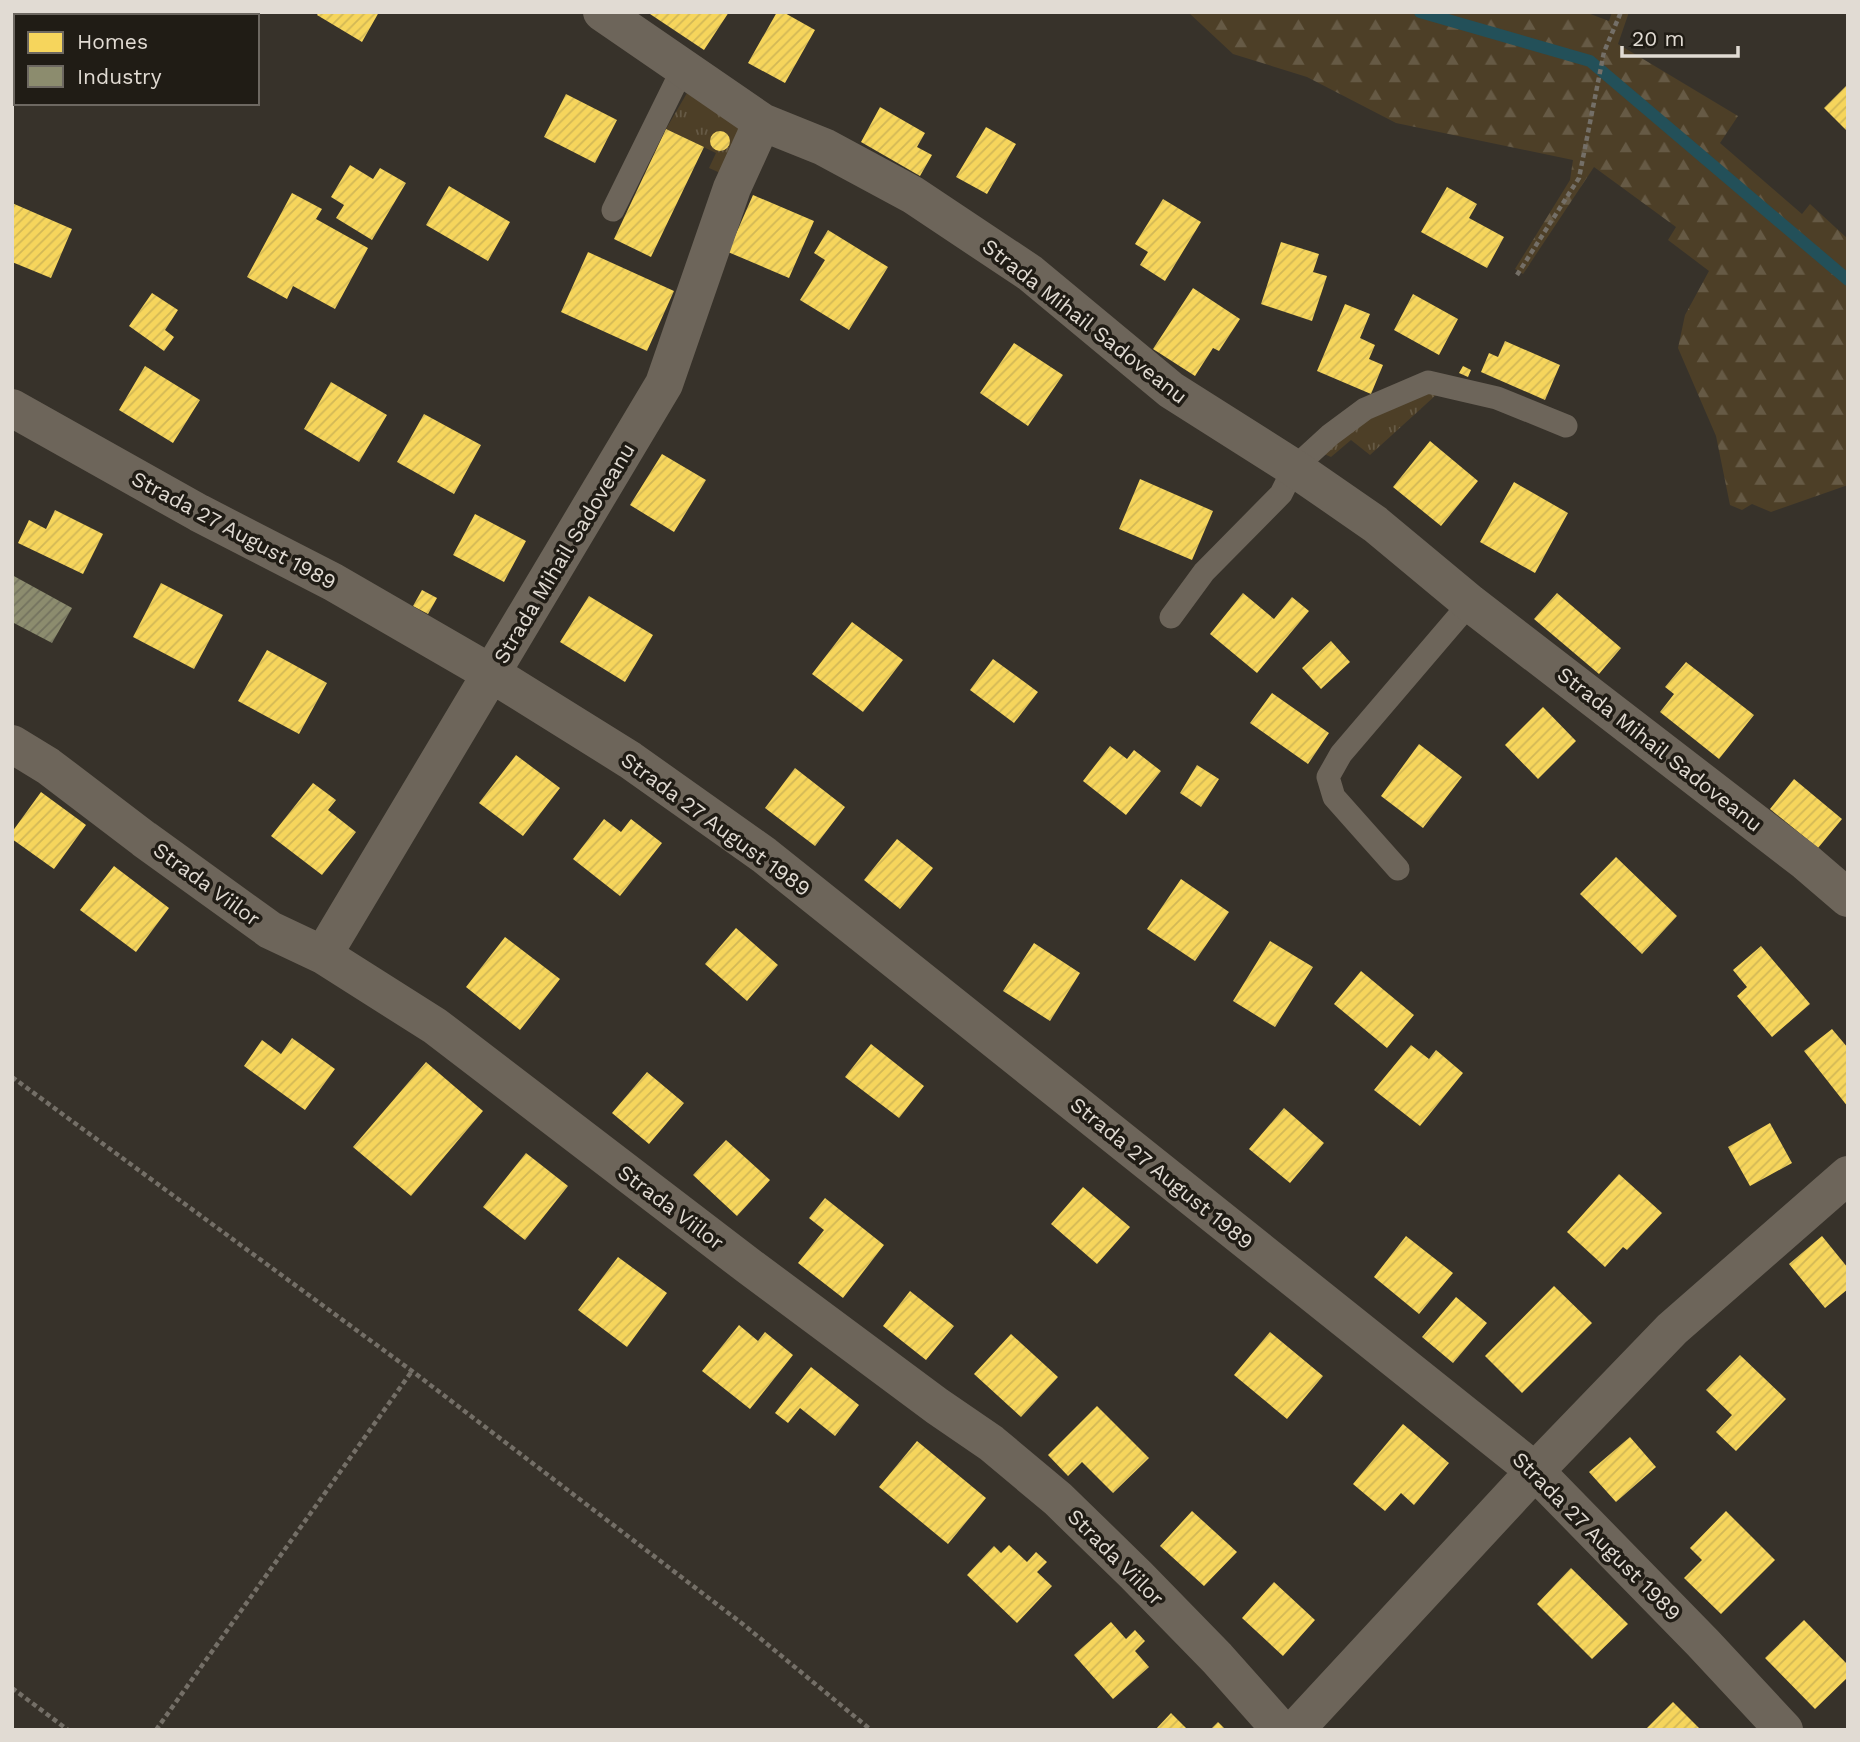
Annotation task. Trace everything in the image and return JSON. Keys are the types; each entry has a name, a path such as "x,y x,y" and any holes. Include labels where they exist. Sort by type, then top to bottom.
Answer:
{"street":[{"name":"Strada Mihail Sadoveanu","path":"602,12 762,122 824,147 913,195 1030,273 1171,390 1294,468 1375,524 1470,603 1806,862 1848,898"},
{"name":"Strada Mihail Sadoveanu","path":"492,674 664,384 732,188 762,122"},
{"name":"Strada 27 August 1989","path":"12,408 199,513 333,582 492,674 630,760 764,855 1535,1471 1784,1730"},
{"path":"323,955 492,674"},
{"name":"Strada Viilor","path":"12,744 48,766 270,930 323,955 435,1026 750,1267 990,1443 1058,1499 1136,1575 1217,1658 1281,1730"},
{"path":"1295,1730 1535,1471 1672,1329 1848,1175"}],"lane":[{"path":"613,210 683,68"},
{"path":"1171,617 1204,572 1280,494 1294,468 1329,435 1365,409 1428,382 1497,398 1566,426"},
{"path":"1398,869 1334,797 1328,777 1341,754 1470,603"}],"path":[{"path":"1517,275 1578,178 1604,52 1621,12"},
{"path":"12,1077 412,1370 744,1625 871,1730"},
{"path":"156,1730 412,1370"},
{"path":"12,1688 68,1730"}],"green space":[{"path":"1188,12 1585,12 1609,21 1612,12 1629,12 1618,44 1738,116 1720,143 1802,214 1810,204 1848,239 1848,485 1771,512 1752,504 1742,510 1730,505 1716,436 1678,348 1685,315 1709,271 1668,240 1676,227 1594,167 1523,274 1515,269 1570,180 1573,160 1396,123 1307,77 1233,54"},
{"path":"687,93 746,129 725,175 709,168 716,153 666,129"},
{"path":"1429,390 1436,395 1370,455 1351,440 1331,457 1324,454 1373,416"}],"building: Homes":[{"path":"319,12 379,12 362,42 317,15"},
{"path":"647,12 729,12 704,50"},
{"path":"777,12 783,12 815,30 785,83 748,63"},
{"path":"1848,84 1848,132 1824,108"},
{"path":"566,94 617,120 595,163 544,137"},
{"path":"880,107 925,133 917,147 932,155 920,176 861,142"},
{"path":"986,127 1016,144 987,194 956,177"},
{"path":"666,129 704,147 651,257 614,239"},
{"path":"720,131 727,134 730,141 727,148 720,151 713,148 710,141 713,134"},
{"path":"350,165 373,179 380,168 406,183 372,240 336,218 344,205 331,197"},
{"path":"449,186 510,222 488,261 426,225"},
{"path":"1447,187 1477,204 1469,218 1504,237 1487,268 1421,232"},
{"path":"292,193 322,209 316,219 368,248 335,309 293,286 287,299 247,277"},
{"path":"753,195 814,221 789,278 728,252"},
{"path":"1163,199 1201,222 1165,281 1140,265 1148,252 1135,244"},
{"path":"12,203 72,229 51,278 12,262"},
{"path":"828,230 888,267 849,330 800,300 825,260 814,253"},
{"path":"1281,242 1319,254 1313,272 1327,276 1312,321 1261,304"},
{"path":"588,252 674,291 647,351 561,312"},
{"path":"1193,288 1240,319 1219,351 1213,348 1195,376 1153,349"},
{"path":"152,293 178,310 165,330 174,337 164,351 129,326"},
{"path":"1413,294 1458,319 1439,355 1394,330"},
{"path":"1345,304 1370,314 1360,338 1375,345 1369,359 1383,365 1371,394 1317,371"},
{"path":"1505,341 1560,365 1545,400 1481,372 1489,353 1498,357"},
{"path":"1014,343 1063,375 1028,426 980,393"},
{"path":"145,366 200,400 173,443 119,410"},
{"path":"1463,366 1471,370 1468,377 1459,373"},
{"path":"331,382 387,415 359,462 304,429"},
{"path":"424,414 481,445 454,494 397,462"},
{"path":"1430,441 1478,481 1441,526 1393,487"},
{"path":"662,454 706,480 674,532 630,505"},
{"path":"1140,479 1213,511 1192,560 1119,529"},
{"path":"1514,482 1568,513 1535,573 1480,542"},
{"path":"55,510 103,534 83,574 18,543 29,520 46,529"},
{"path":"475,514 526,541 504,582 453,555"},
{"path":"161,583 223,615 194,669 133,637"},
{"path":"422,590 437,598 428,614 413,606"},
{"path":"1243,593 1274,619 1292,597 1309,611 1257,673 1210,634"},
{"path":"1557,593 1621,648 1599,674 1534,619"},
{"path":"589,596 653,635 625,682 560,642"},
{"path":"852,622 903,660 863,712 812,674"},
{"path":"1331,641 1350,662 1321,689 1302,668"},
{"path":"267,650 327,683 299,734 238,701"},
{"path":"993,659 1038,692 1014,723 970,690"},
{"path":"1686,662 1754,715 1719,759 1660,712 1674,694 1665,687"},
{"path":"1272,693 1329,733 1308,764 1250,723"},
{"path":"1543,707 1576,741 1538,779 1505,745"},
{"path":"1419,744 1462,777 1423,828 1381,796"},
{"path":"1110,746 1127,759 1134,750 1161,771 1126,815 1083,781"},
{"path":"516,755 560,788 523,836 479,803"},
{"path":"1197,765 1219,779 1201,807 1180,793"},
{"path":"795,768 845,807 815,846 765,808"},
{"path":"1794,779 1842,819 1818,848 1770,809"},
{"path":"313,783 336,800 328,810 356,832 322,875 271,836"},
{"path":"41,792 86,825 54,869 12,839 12,832"},
{"path":"604,819 621,832 631,819 662,843 620,896 573,859"},
{"path":"897,839 933,868 900,909 864,880"},
{"path":"1616,857 1677,916 1642,954 1580,894"},
{"path":"114,866 169,908 136,952 80,910"},
{"path":"1181,879 1229,912 1195,961 1147,929"},
{"path":"736,928 778,965 747,1001 705,964"},
{"path":"505,937 560,979 520,1030 466,987"},
{"path":"1270,941 1313,967 1275,1027 1233,1001"},
{"path":"1034,943 1080,973 1050,1021 1003,991"},
{"path":"1761,946 1810,1004 1772,1037 1737,996 1747,987 1733,970"},
{"path":"1361,971 1414,1015 1387,1048 1334,1004"},
{"path":"1832,1029 1848,1048 1848,1107 1804,1051"},
{"path":"292,1038 335,1069 305,1110 244,1066 262,1040 281,1054"},
{"path":"871,1044 924,1086 899,1118 845,1077"},
{"path":"1411,1045 1429,1059 1436,1050 1463,1073 1420,1126 1374,1090"},
{"path":"426,1062 483,1111 411,1196 353,1147"},
{"path":"647,1072 684,1103 649,1144 612,1113"},
{"path":"1284,1108 1324,1143 1290,1183 1249,1149"},
{"path":"1770,1123 1792,1163 1750,1186 1728,1147"},
{"path":"726,1140 770,1180 737,1216 693,1175"},
{"path":"526,1153 568,1186 525,1240 483,1207"},
{"path":"1619,1174 1662,1213 1627,1250 1623,1247 1605,1267 1567,1232"},
{"path":"1083,1187 1130,1227 1097,1264 1051,1224"},
{"path":"825,1198 884,1245 843,1298 798,1263 824,1230 809,1218"},
{"path":"1406,1236 1453,1273 1419,1314 1374,1277"},
{"path":"1822,1236 1848,1268 1848,1289 1825,1308 1789,1264"},
{"path":"618,1257 667,1293 627,1347 578,1310"},
{"path":"1554,1286 1592,1323 1522,1393 1485,1356"},
{"path":"910,1291 954,1326 926,1360 883,1326"},
{"path":"1456,1297 1487,1323 1453,1363 1422,1337"},
{"path":"739,1325 758,1341 765,1332 793,1355 750,1409 702,1371"},
{"path":"1270,1332 1323,1376 1287,1419 1234,1375"},
{"path":"1011,1334 1058,1377 1021,1417 974,1374"},
{"path":"1740,1355 1786,1399 1736,1451 1716,1432 1732,1415 1706,1390"},
{"path":"811,1367 859,1405 835,1436 800,1408 788,1423 775,1413"},
{"path":"1097,1406 1149,1458 1113,1493 1082,1462 1068,1476 1048,1455"},
{"path":"1403,1424 1449,1463 1414,1505 1401,1493 1385,1511 1353,1484"},
{"path":"1630,1437 1656,1467 1616,1502 1589,1472"},
{"path":"917,1441 986,1498 948,1544 879,1487"},
{"path":"1192,1511 1237,1552 1204,1586 1160,1546"},
{"path":"1726,1511 1775,1560 1721,1614 1684,1578 1702,1560 1690,1548"},
{"path":"1009,1545 1027,1562 1036,1552 1047,1562 1037,1572 1052,1586 1017,1623 967,1575 994,1546 1001,1553"},
{"path":"1571,1568 1628,1624 1592,1659 1537,1604"},
{"path":"1274,1582 1315,1620 1283,1656 1242,1618"},
{"path":"1804,1620 1848,1665 1848,1677 1815,1709 1765,1658"},
{"path":"1111,1622 1126,1639 1135,1630 1145,1641 1135,1651 1149,1667 1113,1699 1074,1655"},
{"path":"1673,1702 1701,1730 1645,1730"},
{"path":"1171,1713 1188,1730 1155,1730"},
{"path":"1218,1722 1226,1730 1210,1730"}],"building: Industry":[{"path":"12,575 72,608 52,643 12,622"}],"waterway":[{"path":"1420,12 1590,61 1848,280"}]}
